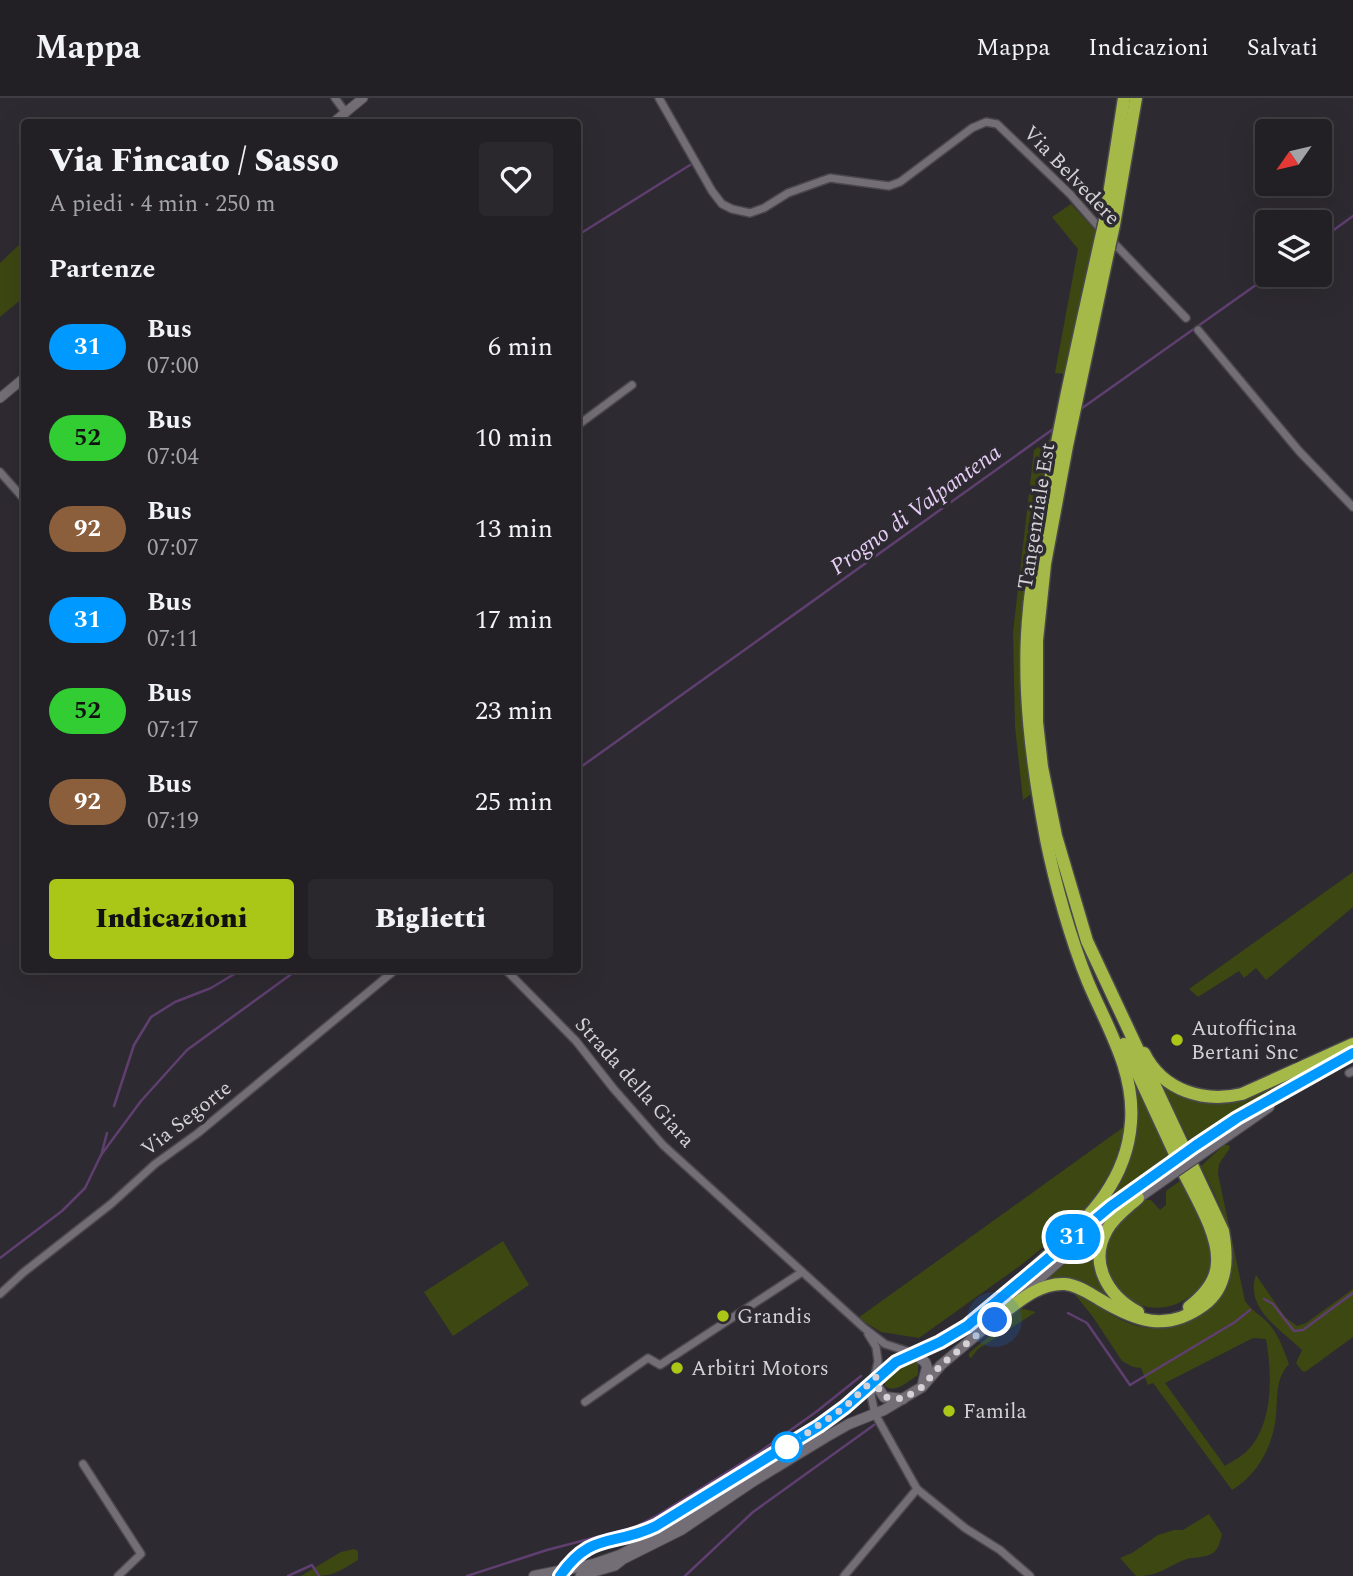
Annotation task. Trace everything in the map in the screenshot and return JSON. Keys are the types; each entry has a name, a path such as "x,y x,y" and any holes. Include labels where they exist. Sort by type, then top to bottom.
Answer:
{"highway":[{"name":"Tangenziale Est","path":"1109,223 1124,98"},
{"name":"Tangenziale Est","path":"1087,941 1056,836 1042,767 1037,722 1037,640 1045,564 1066,446 1136,98"},
{"name":"Tangenziale Est","path":"1071,932 1047,844 1035,781 1027,691 1028,610 1053,455 1105,245"},
{"path":"1071,932 1212,1233 1218,1266 1214,1277 1203,1294 1179,1312 1163,1315 1139,1312 1116,1297 1104,1278 1100,1248 1107,1229 1138,1198"},
{"path":"1026,1277 1091,1215 1109,1189 1127,1147 1131,1124 1132,1100 1129,1082 1087,980 1071,932"},
{"path":"1087,941 1148,1061 1175,1087 1190,1094 1224,1098 1242,1094 1353,1044"},
{"path":"995,1320 1025,1297 1051,1284 1068,1284 1138,1319 1155,1322 1179,1319 1209,1301 1220,1286 1226,1270 1227,1254 1223,1231 1087,941"}],"main road":[{"path":"1198,1150 1237,1118 1353,1053"},
{"path":"534,1576 594,1564 637,1546 698,1510 845,1407 896,1362 967,1326 1111,1206 1270,1106 1353,1059"},
{"path":"568,1576 625,1558 681,1530 752,1482 838,1431 875,1414 922,1387 941,1365 1084,1239 1138,1198 1165,1172"},
{"path":"913,1353 925,1362 927,1367 922,1387"},
{"path":"876,1377 877,1386 884,1397 903,1399"}],"street":[{"path":"335,98 346,113"},
{"path":"338,119 363,98"},
{"name":"Via Belvedere","path":"659,98 704,178 722,204 744,213 759,211 788,193 830,178 889,186 900,182 972,128 986,122 997,124 1070,194 1096,225 1186,318"},
{"path":"1199,332 1299,451 1353,507"},
{"path":"0,398 21,380"},
{"path":"581,423 632,385"},
{"path":"0,472 21,496"},
{"name":"Via Segorte","path":"0,1294 111,1204 155,1164 198,1133 391,973"},
{"name":"Strada della Giara","path":"509,973 576,1041 663,1145 864,1328 886,1344 913,1353"},
{"path":"585,1402 648,1358 660,1365 802,1272"},
{"name":"Strada della Giara","path":"864,1328 876,1347 878,1361 871,1395 875,1414"},
{"path":"875,1414 917,1489 1030,1576"},
{"path":"571,1560 590,1546 636,1535 656,1526 780,1452"},
{"path":"83,1464 141,1554 118,1576"},
{"path":"845,1576 917,1489"},
{"path":"580,1576 615,1566 625,1558"}],"green space":[{"path":"1071,204 1096,231 1065,374 1055,373 1078,249 1052,217"},
{"path":"21,243 21,300 0,317 0,263"},
{"path":"1057,434 1037,532 1034,792 1023,800 1015,727 1013,632 1034,450"},
{"path":"1353,872 1353,907 1266,980 1256,968 1244,978 1239,971 1198,997 1189,989"},
{"path":"1337,1056 1189,1140 1156,1074 1207,1099"},
{"path":"1128,1067 1169,1154 1104,1204 1127,1165"},
{"path":"1125,1126 1114,1166 1083,1215 1021,1265 919,1338 881,1332 858,1318"},
{"path":"1224,1145 1229,1145 1230,1148 1219,1164 1218,1174 1245,1301 1273,1328 1289,1364 1279,1382 1276,1416 1268,1448 1257,1467 1232,1490 1153,1383 1148,1385 1141,1368 1122,1361 1072,1291 1077,1291 1116,1317 1142,1327 1174,1326 1190,1320 1215,1301 1230,1274 1231,1245 1221,1210 1201,1166","holes":["1253,1338 1266,1339 1270,1382 1263,1426 1248,1450 1225,1466 1165,1383"]},
{"path":"1183,1179 1201,1215 1207,1235 1210,1255 1208,1271 1198,1289 1181,1302 1153,1308 1139,1305 1117,1288 1110,1276 1106,1260 1107,1240 1119,1222 1145,1200 1151,1200 1160,1210 1166,1205 1166,1191"},
{"path":"1099,1230 1110,1299 1066,1278 1042,1282"},
{"path":"503,1241 529,1285 453,1336 424,1292"},
{"path":"1256,1275 1285,1317 1297,1326 1306,1323 1353,1289 1353,1337 1305,1372 1302,1371 1296,1363 1302,1350 1275,1327 1255,1298"},
{"path":"1020,1308 1036,1312 969,1357 969,1353 998,1329 1005,1318"},
{"path":"914,1360 918,1364 918,1375 898,1388 885,1386 884,1379 890,1373"},
{"path":"1209,1514 1222,1534 1217,1548 1209,1555 1184,1560 1144,1576 1136,1576 1120,1558 1158,1535 1183,1530"},
{"path":"354,1549 358,1551 358,1560 342,1569 326,1575 301,1576 341,1552"}],"waterway":[{"path":"581,233 690,165"},
{"name":"Progno di Valpantena","path":"1332,231 1353,216"},
{"name":"Progno di Valpantena","path":"1078,411 1255,286"},
{"name":"Progno di Valpantena","path":"581,767 1056,427"},
{"path":"114,1106 134,1045 151,1017 175,1002 211,988 236,973"},
{"name":"Progno di Valpantena","path":"0,1258 62,1211 85,1188 101,1155 141,1101 187,1050 293,973"},
{"path":"102,1152 107,1133"},
{"path":"1264,1299 1273,1304 1294,1331 1303,1330 1353,1293"},
{"path":"1068,1313 1087,1323 1130,1385 1235,1322 1250,1310"},
{"path":"467,1576 547,1550 635,1527 761,1451 861,1376"},
{"path":"685,1576 753,1512 874,1425"},
{"path":"288,1576 312,1565 319,1576"}],"bus line":[{"name":"31","path":"560,1576 571,1560 583,1550 597,1543 636,1535 656,1526 780,1452 845,1407 896,1362 967,1326 1092,1221 1163,1168 1237,1118 1353,1053"}],"place":[{"name":"Autofficina Bertani Snc","path":"1177,1040"},
{"name":"Grandis","path":"723,1316"},
{"name":"Arbitri Motors","path":"677,1368"},
{"name":"Famila","path":"949,1411"}],"route":[{"path":"787,1447 845,1407 876,1377 877,1386 884,1397 903,1399 922,1387 957,1350 995,1320"}]}
